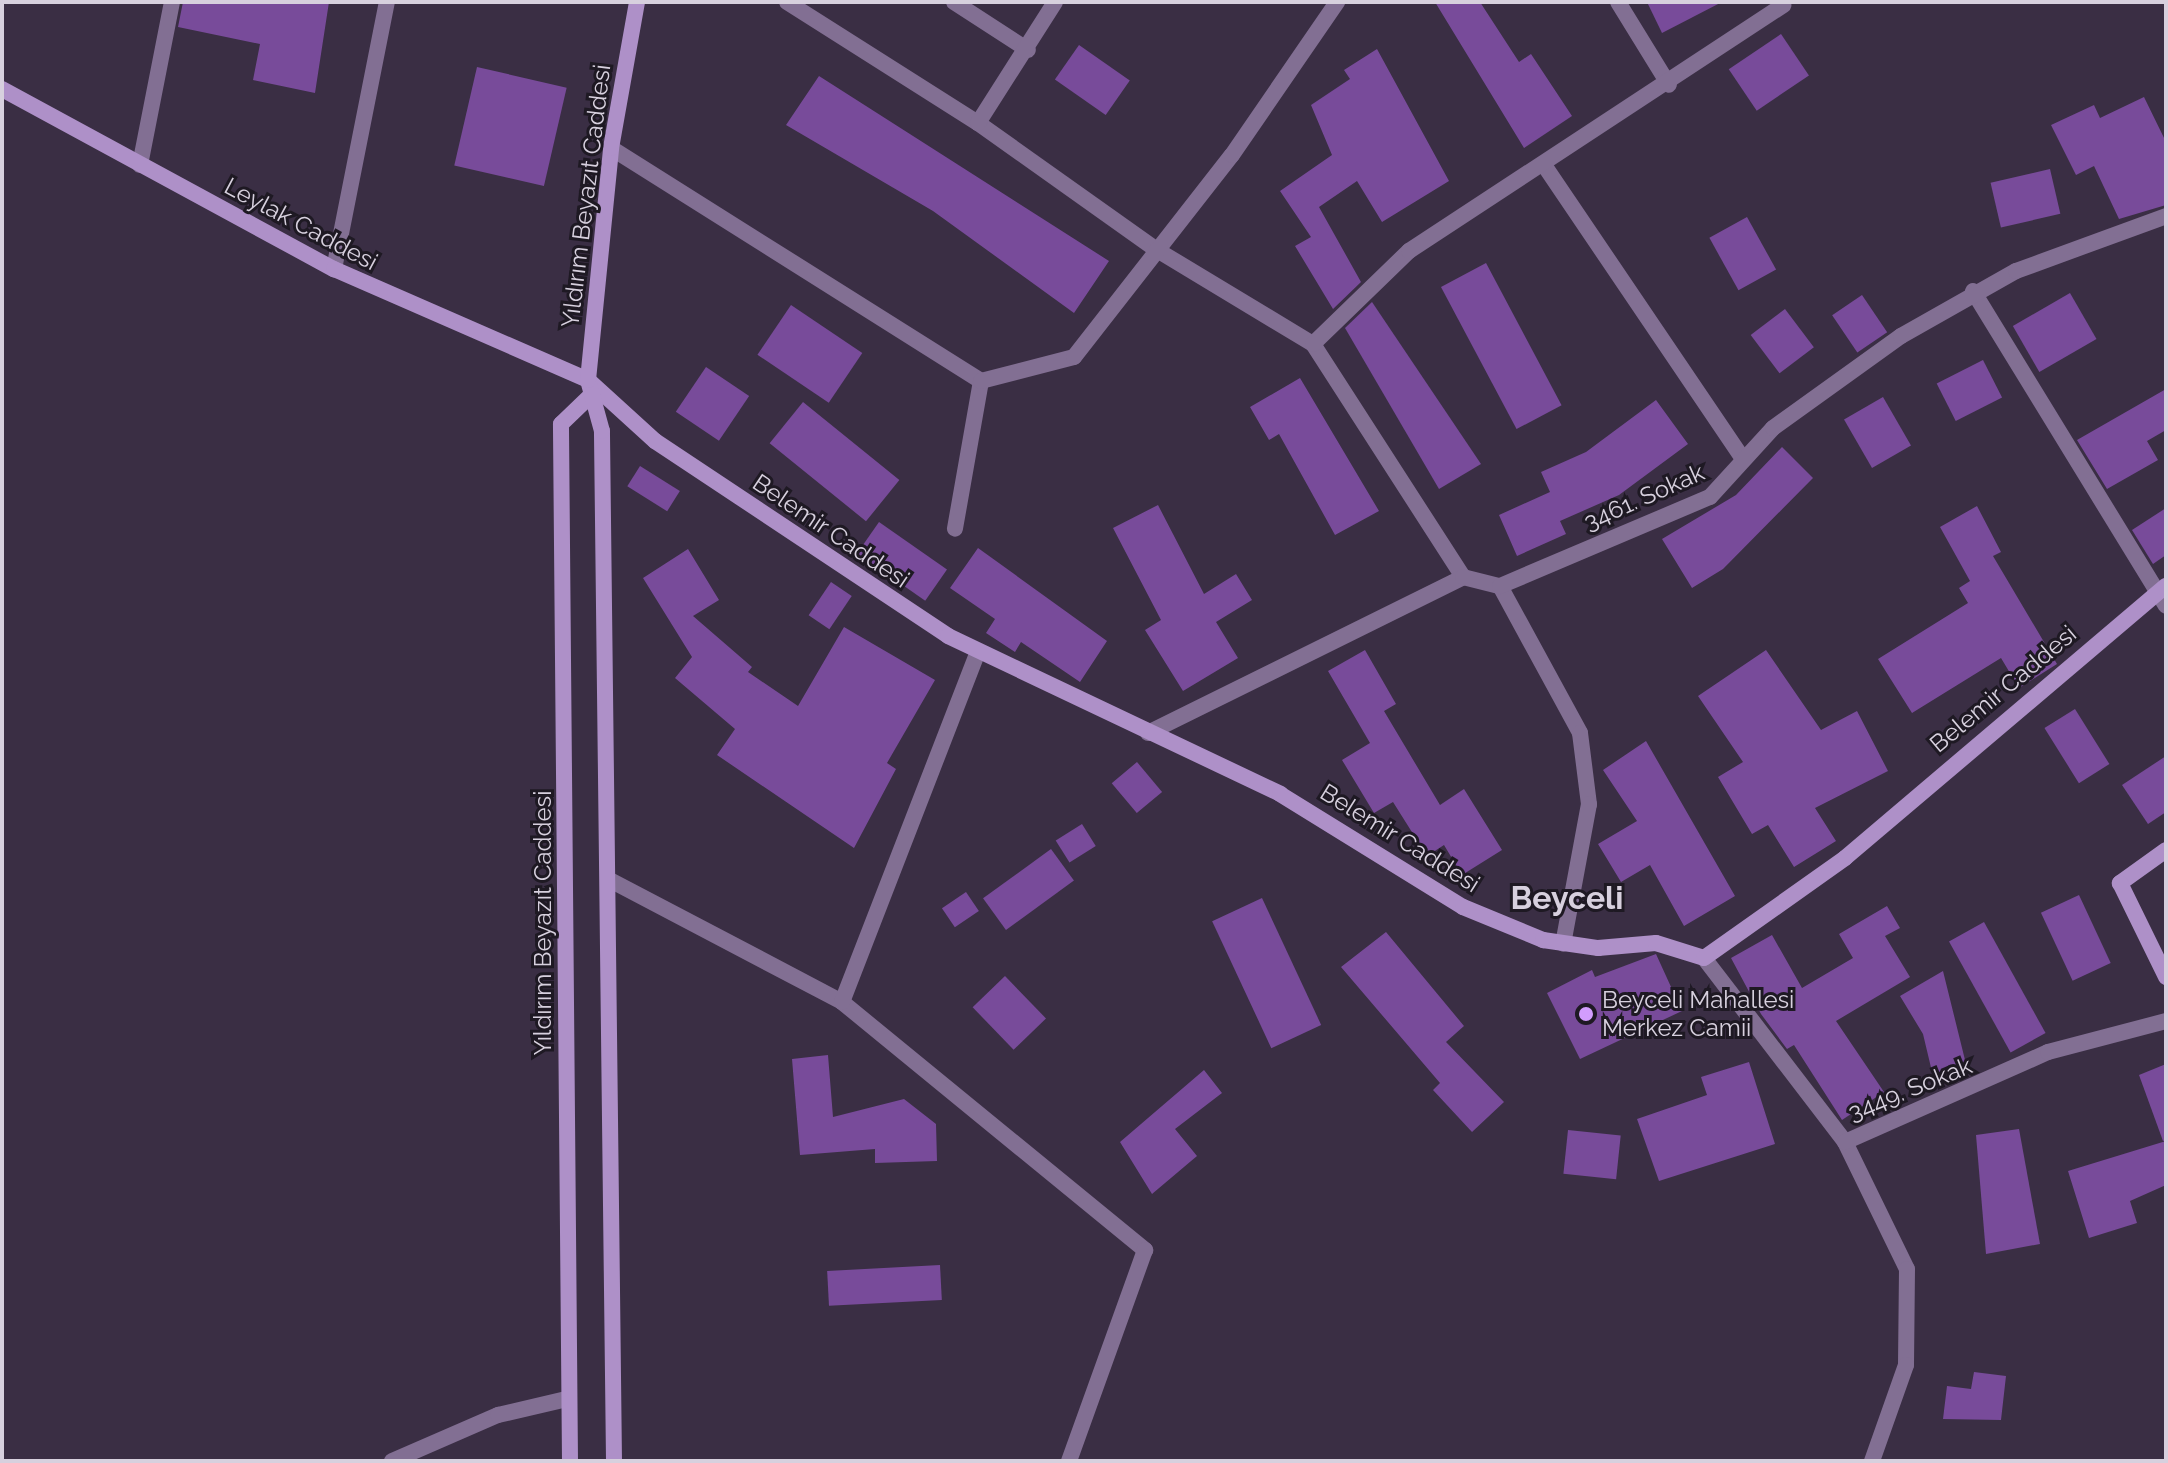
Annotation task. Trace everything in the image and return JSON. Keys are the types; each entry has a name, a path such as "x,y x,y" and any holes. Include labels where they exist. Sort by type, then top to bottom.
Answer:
{"street":[{"path":"140,165 172,2"},
{"path":"334,269 387,2"},
{"name":"Yıldırım Beyazıt Caddesi","path":"614,1461 602,431 589,389 611,148 637,2"},
{"path":"787,2 978,123 1157,250 1313,344 1463,577"},
{"path":"954,2 1028,50"},
{"path":"978,123 1028,50 1055,2"},
{"path":"611,148 981,381 1074,357 1157,250 1337,2"},
{"path":"1618,2 1669,85"},
{"path":"1313,344 1409,251 1669,85 1783,5"},
{"name":"Leylak Caddesi","path":"2,89 334,269 589,389"},
{"path":"1544,165 1743,459"},
{"name":"3461. Sokak","path":"1500,586 1710,497 1743,459 1816,391 1973,291 2166,216"},
{"path":"1973,291 2163,594"},
{"path":"955,529 981,381"},
{"name":"Yıldırım Beyazıt Caddesi","path":"570,1461 567,1399 561,424 589,389"},
{"name":"Belemir Caddesi","path":"589,389 655,441 978,652 1334,823 1463,907 1563,944 1656,943 1704,958 1845,858 2163,594"},
{"path":"1148,733 1463,577 1500,586 1580,733 1589,804 1563,944"},
{"path":"842,1002 978,652"},
{"path":"2166,850 2120,883 2166,977"},
{"path":"608,879 842,1002 1145,1250 1069,1461"},
{"name":"3449. Sokak","path":"1704,958 1845,1142 2048,1052 2166,1021"},
{"path":"1845,1142 1907,1269 1912,1302 1906,1365 1872,1461"},
{"path":"392,1461 498,1415 567,1399"}],"building":[{"path":"183,2 329,2 315,93 253,80 260,44 178,27"},
{"path":"1435,2 1480,2 1519,62 1531,54 1572,116 1524,148"},
{"path":"1647,2 1722,2 1662,33"},
{"path":"1781,34 1809,75 1757,111 1729,69"},
{"path":"1079,45 1130,81 1106,115 1055,79"},
{"path":"1377,49 1449,181 1382,222 1357,181 1319,207 1361,282 1333,309 1295,246 1311,237 1280,191 1332,155 1311,105 1350,79 1344,70"},
{"path":"477,67 567,88 544,186 454,165"},
{"path":"819,76 1109,261 1074,313 933,211 786,125"},
{"path":"2144,97 2166,142 2166,205 2119,219 2094,166 2076,175 2051,125 2094,105 2100,118"},
{"path":"2050,169 2060,214 2001,228 1991,183"},
{"path":"1747,217 1776,269 1738,290 1709,238"},
{"path":"1486,263 1562,405 1517,429 1441,287"},
{"path":"2070,293 2096,339 2039,372 2013,326"},
{"path":"1862,295 1887,332 1857,352 1832,315"},
{"path":"1372,302 1481,464 1439,489 1345,328"},
{"path":"791,305 862,353 829,403 757,355"},
{"path":"1785,309 1814,347 1780,373 1751,335"},
{"path":"1983,360 2002,397 1956,421 1937,384"},
{"path":"706,367 749,396 719,441 676,412"},
{"path":"1300,378 1379,511 1335,535 1279,434 1269,440 1250,407"},
{"path":"2166,389 2166,430 2147,441 2158,460 2107,489 2077,440"},
{"path":"1883,397 1911,445 1872,468 1844,420"},
{"path":"1656,400 1688,444 1619,495 1560,521 1566,534 1517,556 1499,515 1550,492 1541,472 1586,452"},
{"path":"803,402 899,480 866,521 770,443"},
{"path":"1782,447 1813,478 1723,569 1692,588 1662,539 1736,495"},
{"path":"640,466 680,491 667,511 627,486"},
{"path":"1158,505 1204,594 1236,574 1252,600 1216,622 1238,658 1183,691 1145,630 1161,620 1113,528"},
{"path":"1977,506 2001,552 1993,556 2057,664 2019,688 2001,658 1912,713 1878,659 1968,603 1959,588 1970,581 1940,527"},
{"path":"2166,508 2166,555 2153,564 2132,530"},
{"path":"879,522 947,570 925,601 857,553"},
{"path":"978,548 1107,641 1080,682 1021,642 1015,652 986,633 995,619 950,588"},
{"path":"688,549 719,600 693,616 752,667 748,672 798,706 844,627 935,680 887,763 896,769 854,848 717,755 735,729 675,678 692,657 643,578"},
{"path":"831,582 852,596 829,629 809,615"},
{"path":"1365,650 1396,704 1384,711 1440,805 1464,789 1502,850 1462,875 1444,845 1427,856 1393,802 1374,813 1342,760 1370,743 1328,671"},
{"path":"1766,650 1821,730 1857,711 1888,771 1815,808 1836,841 1794,867 1768,825 1752,834 1718,777 1743,762 1698,696"},
{"path":"2075,709 2109,764 2079,783 2044,728"},
{"path":"1646,741 1735,896 1684,926 1650,865 1621,882 1598,844 1637,821 1603,770"},
{"path":"2166,756 2166,812 2148,824 2122,785"},
{"path":"1137,762 1162,792 1137,813 1112,783"},
{"path":"1082,824 1096,846 1069,862 1056,840"},
{"path":"1051,849 1074,881 1006,930 983,898"},
{"path":"966,892 979,911 955,927 942,908"},
{"path":"2079,895 2111,963 2073,981 2041,913"},
{"path":"1262,898 1321,1025 1271,1048 1212,921"},
{"path":"1887,906 1900,928 1885,936 1910,977 1836,1021 1884,1092 1842,1120 1794,1045 1787,1049 1761,1014 1731,958 1772,935 1802,988 1853,958 1839,934"},
{"path":"1984,922 2046,1033 2011,1052 1949,941"},
{"path":"1386,932 1464,1026 1446,1042 1504,1102 1472,1132 1433,1090 1440,1083 1341,967"},
{"path":"1656,954 1682,1011 1580,1059 1547,993 1592,970 1595,977"},
{"path":"1943,971 1967,1068 1933,1076 1923,1034 1900,996"},
{"path":"1005,976 1046,1018 1014,1050 973,1007"},
{"path":"828,1055 833,1117 904,1099 936,1124 937,1161 875,1163 875,1149 800,1155 792,1059"},
{"path":"1749,1062 1775,1144 1659,1181 1637,1119 1707,1095 1701,1077"},
{"path":"2166,1064 2166,1140 2163,1141 2139,1075"},
{"path":"1204,1070 1222,1093 1175,1129 1197,1156 1152,1194 1120,1142"},
{"path":"2019,1129 2040,1244 1986,1254 1976,1135"},
{"path":"1568,1130 1621,1136 1616,1179 1563,1174"},
{"path":"2166,1141 2166,1185 2130,1201 2137,1223 2089,1238 2068,1171"},
{"path":"940,1265 942,1300 829,1306 827,1271"},
{"path":"1974,1372 2006,1376 2001,1420 1943,1419 1947,1386 1971,1389"}],"place":[{"name":"Beyceli Mahallesi Merkez Camii","path":"1586,1014"}],"district":[{"name":"Beyceli","path":"1567,898"}]}
